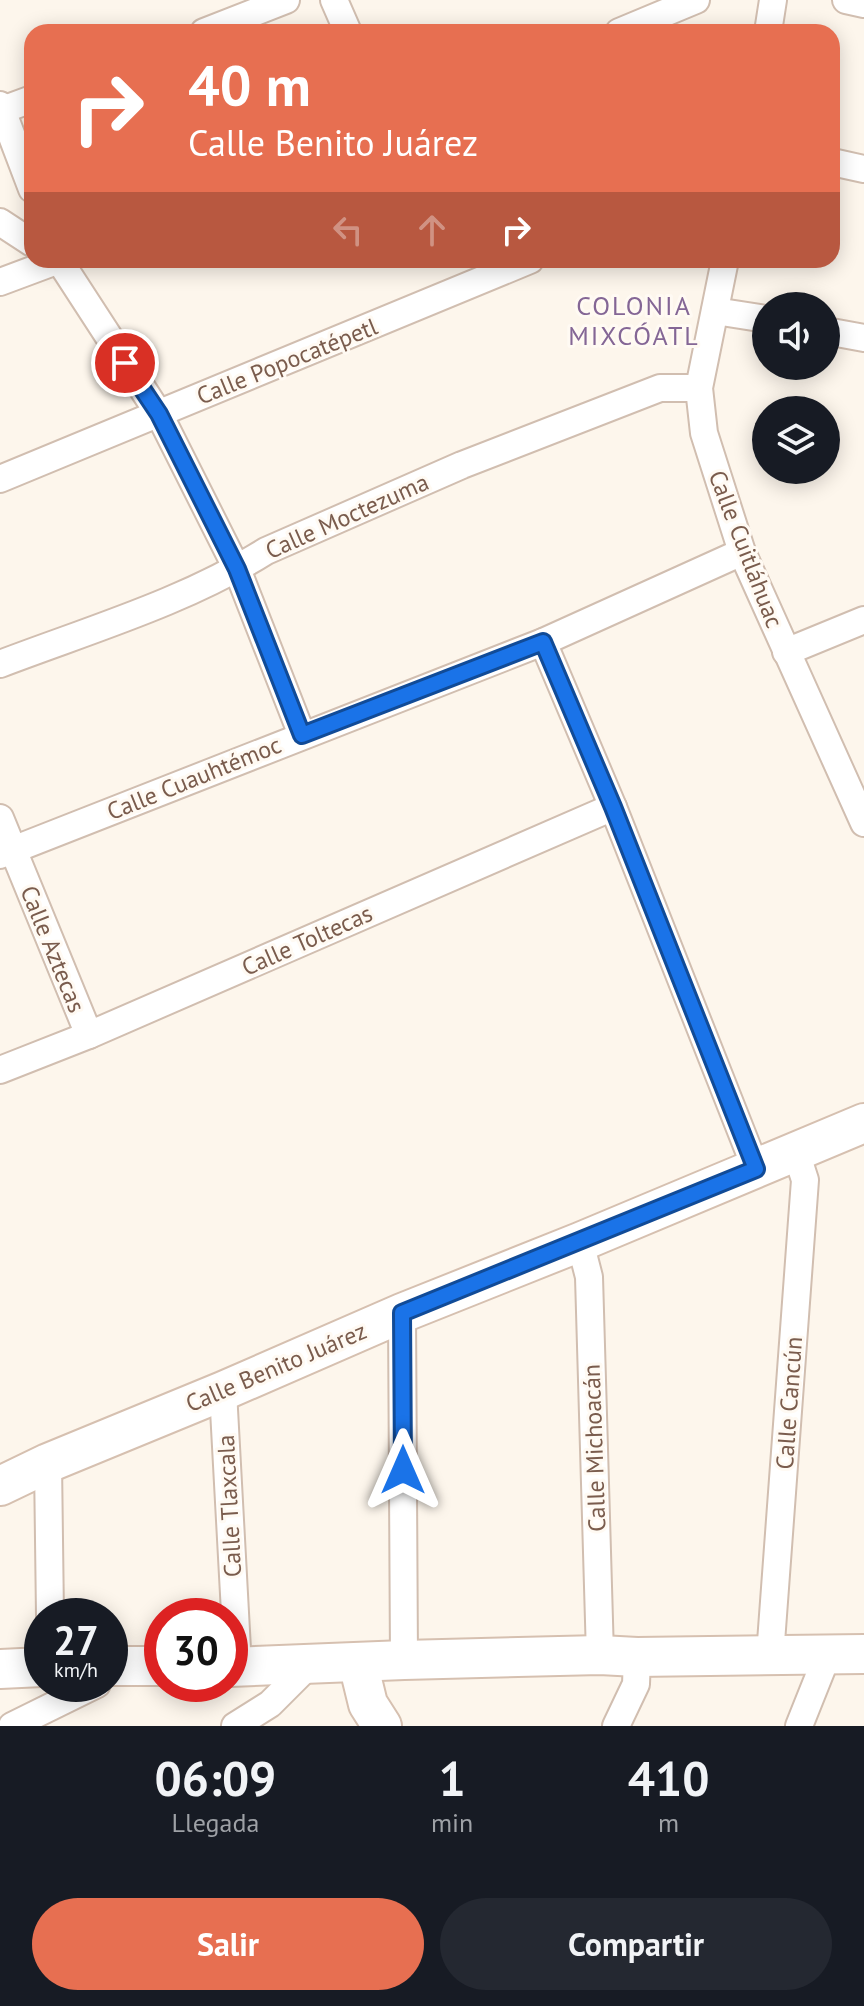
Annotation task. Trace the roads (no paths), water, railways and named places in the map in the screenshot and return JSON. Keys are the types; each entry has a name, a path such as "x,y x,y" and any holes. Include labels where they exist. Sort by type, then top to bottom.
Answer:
{"street":[{"path":"224,24 286,0"},
{"path":"334,0 344,24"},
{"path":"638,24 696,0"},
{"path":"769,24 773,0"},
{"path":"846,0 864,4"},
{"path":"24,101 1,108 24,168"},
{"path":"840,164 864,169"},
{"path":"0,222 24,238"},
{"path":"0,282 38,268"},
{"path":"64,268 159,414 237,569 302,735"},
{"name":"Calle Popocatépetl","path":"0,479 511,268"},
{"name":"Calle Cuitláhuac","path":"723,268 699,388 704,433 742,552 863,819"},
{"path":"715,311 752,317"},
{"path":"859,338 864,362"},
{"name":"Calle Moctezuma","path":"0,664 195,589 266,551 462,465 660,388 699,388"},
{"name":"Calle Cuauhtémoc","path":"6,852 543,642 742,552"},
{"path":"786,652 864,620"},
{"path":"543,642 613,807 756,1169"},
{"name":"Calle Toltecas","path":"0,1070 89,1035 613,807"},
{"name":"Calle Aztecas","path":"0,818 6,852 89,1035"},
{"name":"Calle Benito Juárez","path":"0,1486 402,1313 864,1123"},
{"name":"Calle Cancún","path":"770,1656 805,1180 796,1152"},
{"name":"Calle Michoacán","path":"580,1242 589,1277 619,1656 636,1684 616,1726"},
{"path":"402,1313 404,1660"},
{"name":"Calle Tlaxcala","path":"223,1391 231,1598"},
{"path":"48,1463 50,1598"},
{"path":"248,1667 404,1660 864,1654"},
{"path":"799,1726 827,1656"},
{"path":"358,1663 368,1704 382,1726"},
{"path":"235,1726 270,1704 309,1665"},
{"path":"0,1669 24,1668"},
{"path":"12,1726 61,1702"}],"district":[{"name":"COLONIA MIXCÓATL","path":"634,320"}]}
